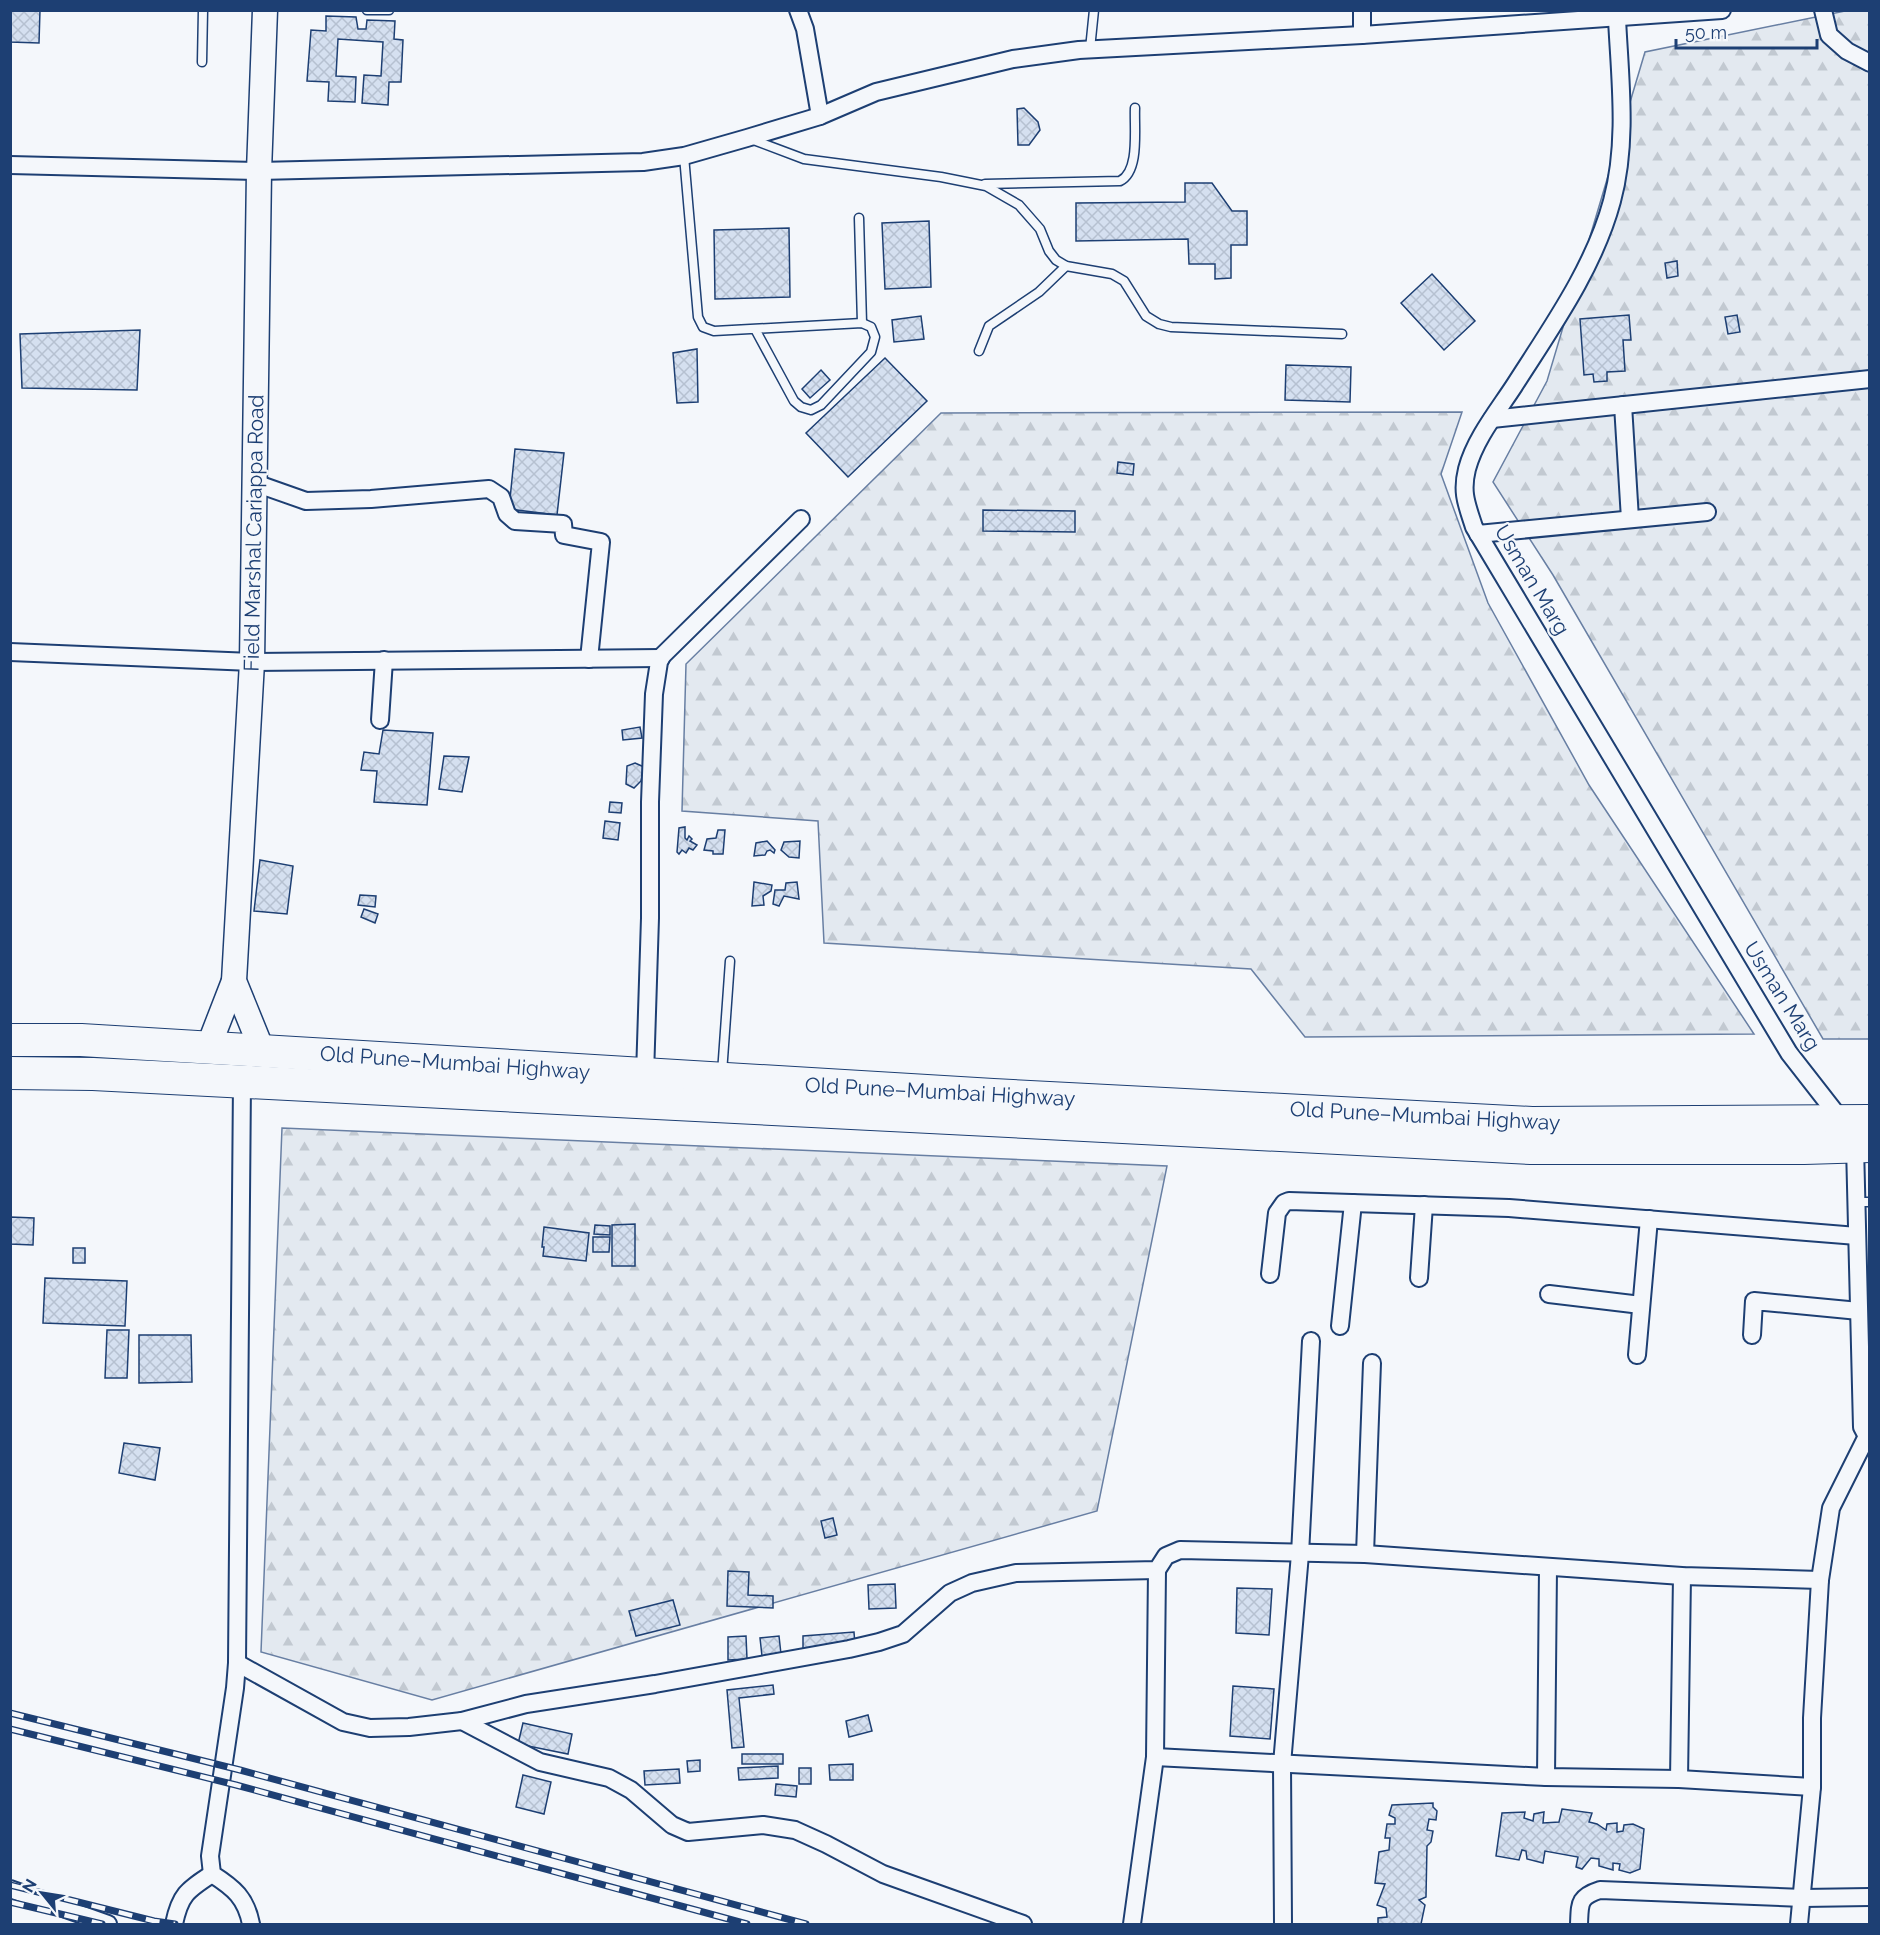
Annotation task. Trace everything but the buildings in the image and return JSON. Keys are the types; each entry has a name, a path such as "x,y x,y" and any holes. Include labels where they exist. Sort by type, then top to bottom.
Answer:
{"highway":[{"name":"Old Pune–Mumbai Highway","path":"10,1040 81,1041 261,1050 993,1095 1532,1123 1859,1134"},
{"name":"Old Pune–Mumbai Highway","path":"10,1073 93,1074 1531,1148 1804,1148 1859,1134"}],"street":[{"name":"Field Marshal Cariappa Road","path":"261,1050 234,981 252,662 265,10"},
{"path":"798,10 805,29 820,116"},
{"path":"1362,10 1362,35"},
{"path":"10,165 260,171 643,162 684,156 820,116 876,92 1013,59 1090,49 1362,35 1722,10"},
{"path":"1823,10 1829,35 1847,51 1869,63"},
{"name":"Usman Marg","path":"1617,19 1622,146 1612,201 1592,256 1553,326 1482,434 1467,469 1464,497 1478,534 1789,1053 1859,1134"},
{"path":"1492,419 1869,379"},
{"path":"1623,405 1630,519"},
{"path":"255,483 306,501 371,499 489,489 501,497 507,514 515,521 563,524 564,535 601,542 589,659"},
{"path":"1478,534 1707,512"},
{"path":"645,1075 654,694 661,658 801,519"},
{"path":"10,652 252,662 661,658"},
{"path":"380,720 384,660"},
{"path":"208,1048 234,981"},
{"path":"242,1082 237,1663 210,1856 212,1874 234,1889 244,1902 251,1924"},
{"path":"1799,1924 1812,1787 1812,1718 1820,1580 1831,1508 1868,1439 1862,1427 1857,1236 1863,1202 1859,1134"},
{"path":"1270,1274 1277,1213 1284,1203 1289,1201 1509,1208 1857,1236"},
{"path":"1340,1326 1353,1203"},
{"path":"1419,1278 1424,1205"},
{"path":"1637,1355 1649,1219"},
{"path":"1549,1294 1641,1305"},
{"path":"1752,1335 1754,1300 1859,1311"},
{"path":"1283,1924 1282,1764 1300,1554 1311,1341"},
{"path":"1365,1554 1372,1363"},
{"path":"1132,1924 1155,1757 1157,1570 1166,1557 1180,1550 1365,1554 1682,1576 1820,1580"},
{"path":"1546,1777 1548,1568"},
{"path":"237,1663 343,1722 370,1728 409,1727 462,1721 526,1704 666,1682 849,1649 903,1634 950,1593 972,1583 1016,1573 1157,1570"},
{"path":"1679,1779 1682,1576"},
{"path":"462,1721 540,1762 609,1778 632,1790 672,1825 688,1832 762,1825 795,1830 883,1874 1023,1924"},
{"path":"1155,1757 1546,1777 1679,1779 1812,1787"},
{"path":"174,1924 178,1905 184,1895 212,1874"},
{"path":"10,1889 108,1924"},
{"path":"1579,1924 1581,1902 1588,1894 1600,1890 1803,1898 1869,1897"}],"lane":[{"path":"202,62 203,10"},
{"path":"367,10 389,10"},
{"path":"1090,49 1094,10"},
{"path":"979,184 1120,182 1127,177 1133,166 1135,108"},
{"path":"747,138 804,159 941,177 986,186 1019,205 1040,229 1049,251 1056,260 1066,266 1112,274 1124,280 1146,316 1159,324 1171,327 1342,334"},
{"path":"684,156 698,317 703,327 714,331 862,323 871,327 875,337 871,352 821,405 811,410 801,407 794,401 755,329"},
{"path":"859,219 862,323"},
{"path":"979,351 988,326 1039,292 1066,266"},
{"path":"722,1079 730,961"}],"green space":[{"path":"1845,11 1869,11 1869,1039 1823,1039 1553,575 1493,482 1547,381 1645,52"},
{"path":"1462,412 1441,474 1488,603 1589,785 1754,1034 1305,1037 1251,969 824,943 818,821 682,811 686,664 941,413"},
{"path":"282,1128 1167,1166 1097,1511 432,1700 261,1652"}],"railway":[{"path":"10,1713 240,1770 806,1924"},
{"path":"10,1729 236,1785 747,1924"},
{"path":"10,1885 154,1921 175,1924"},
{"path":"10,1902 102,1924"}]}
